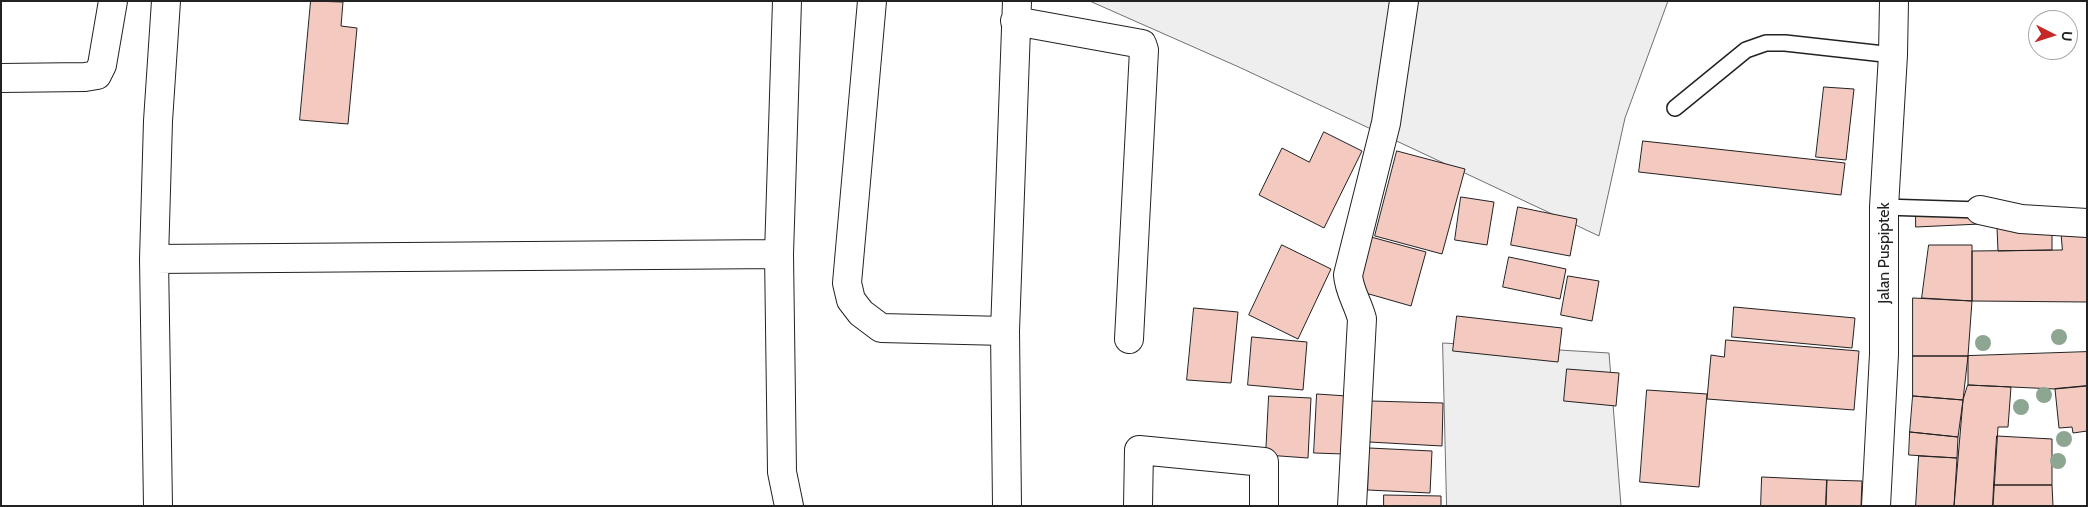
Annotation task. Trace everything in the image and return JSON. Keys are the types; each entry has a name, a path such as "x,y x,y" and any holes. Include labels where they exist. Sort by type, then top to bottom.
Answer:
{"street":[{"path":"1,78 85,77 97,74 102,65 112,1"},
{"path":"158,506 154,259 158,121 166,1"},
{"path":"786,1 779,254 782,472 789,506"},
{"path":"872,1 847,283 851,300 861,313 881,328 1005,331"},
{"path":"1352,506 1362,319 1349,286 1348,275 1386,123 1404,1"},
{"name":"Jalan Puspiptek","path":"1876,506 1884,354 1884,207 1893,55 1894,1"},
{"path":"1007,506 1005,331 1016,11 1142,44 1144,50 1129,339"},
{"path":"1980,210 2021,219 2087,223"},
{"path":"154,259 779,254"},
{"path":"1884,354 1895,506"},
{"path":"1138,506 1139,450 1264,462 1264,506"}],"lane":[{"path":"1675,108 1746,50 1766,43 1786,43 1893,55"},
{"path":"1884,207 1980,210"}],"shaded area":[{"path":"1090,1 1668,1 1625,118 1599,236 1241,68"},
{"path":"1443,343 1609,353 1621,506 1447,506"}],"building":[{"path":"311,1 343,2 341,26 357,28 348,124 300,120"},
{"path":"1824,87 1854,89 1846,160 1816,157"},
{"path":"1324,132 1362,151 1324,228 1259,195 1282,148 1309,162"},
{"path":"1643,141 1845,163 1841,195 1639,172"},
{"path":"1397,151 1465,169 1442,254 1375,236"},
{"path":"1461,197 1494,202 1487,245 1455,240"},
{"path":"1518,207 1577,219 1570,256 1511,245"},
{"path":"1916,212 1981,212 1980,224 1916,227"},
{"path":"2052,226 2052,250 1998,251 1997,227"},
{"path":"2061,228 2087,229 2087,302 1972,301 1972,251 2062,250"},
{"path":"1371,237 1426,252 1411,306 1355,290"},
{"path":"1282,245 1331,269 1298,339 1249,315"},
{"path":"1929,245 1972,245 1972,301 1922,298"},
{"path":"1509,257 1566,269 1560,299 1503,287"},
{"path":"1568,276 1599,281 1592,321 1561,315"},
{"path":"1913,298 1972,301 1968,356 1913,356"},
{"path":"1734,307 1855,318 1852,348 1732,337"},
{"path":"1194,308 1238,312 1231,383 1187,380"},
{"path":"1457,316 1562,328 1558,362 1453,351"},
{"path":"1252,337 1307,342 1303,390 1248,385"},
{"path":"1726,340 1859,351 1854,410 1707,399 1711,355 1724,357"},
{"path":"2087,352 2087,386 2055,389 1968,385 1968,356"},
{"path":"1913,356 1968,356 1963,400 1913,396"},
{"path":"1567,369 1619,373 1616,406 1564,401"},
{"path":"1968,385 2011,387 2008,427 1998,427 1993,506 1954,506 1963,400"},
{"path":"2087,386 2087,431 2073,433 2072,427 2059,428 2055,389"},
{"path":"1647,390 1707,394 1699,487 1640,482"},
{"path":"1317,394 1347,396 1344,454 1314,453"},
{"path":"1269,396 1311,398 1308,458 1266,455"},
{"path":"1913,396 1963,400 1958,437 1910,432"},
{"path":"1371,401 1443,403 1442,446 1369,442"},
{"path":"1910,432 1958,437 1957,458 1909,455"},
{"path":"1997,436 2052,439 2052,485 1994,485"},
{"path":"1369,448 1432,451 1430,493 1368,490"},
{"path":"1919,456 1957,458 1954,506 1916,506"},
{"path":"1762,477 1827,480 1826,506 1761,506"},
{"path":"1827,480 1862,481 1861,506 1826,506"},
{"path":"1994,485 2052,485 2053,506 1993,506"},
{"path":"1384,495 1441,496 1441,506 1384,506"}]}
